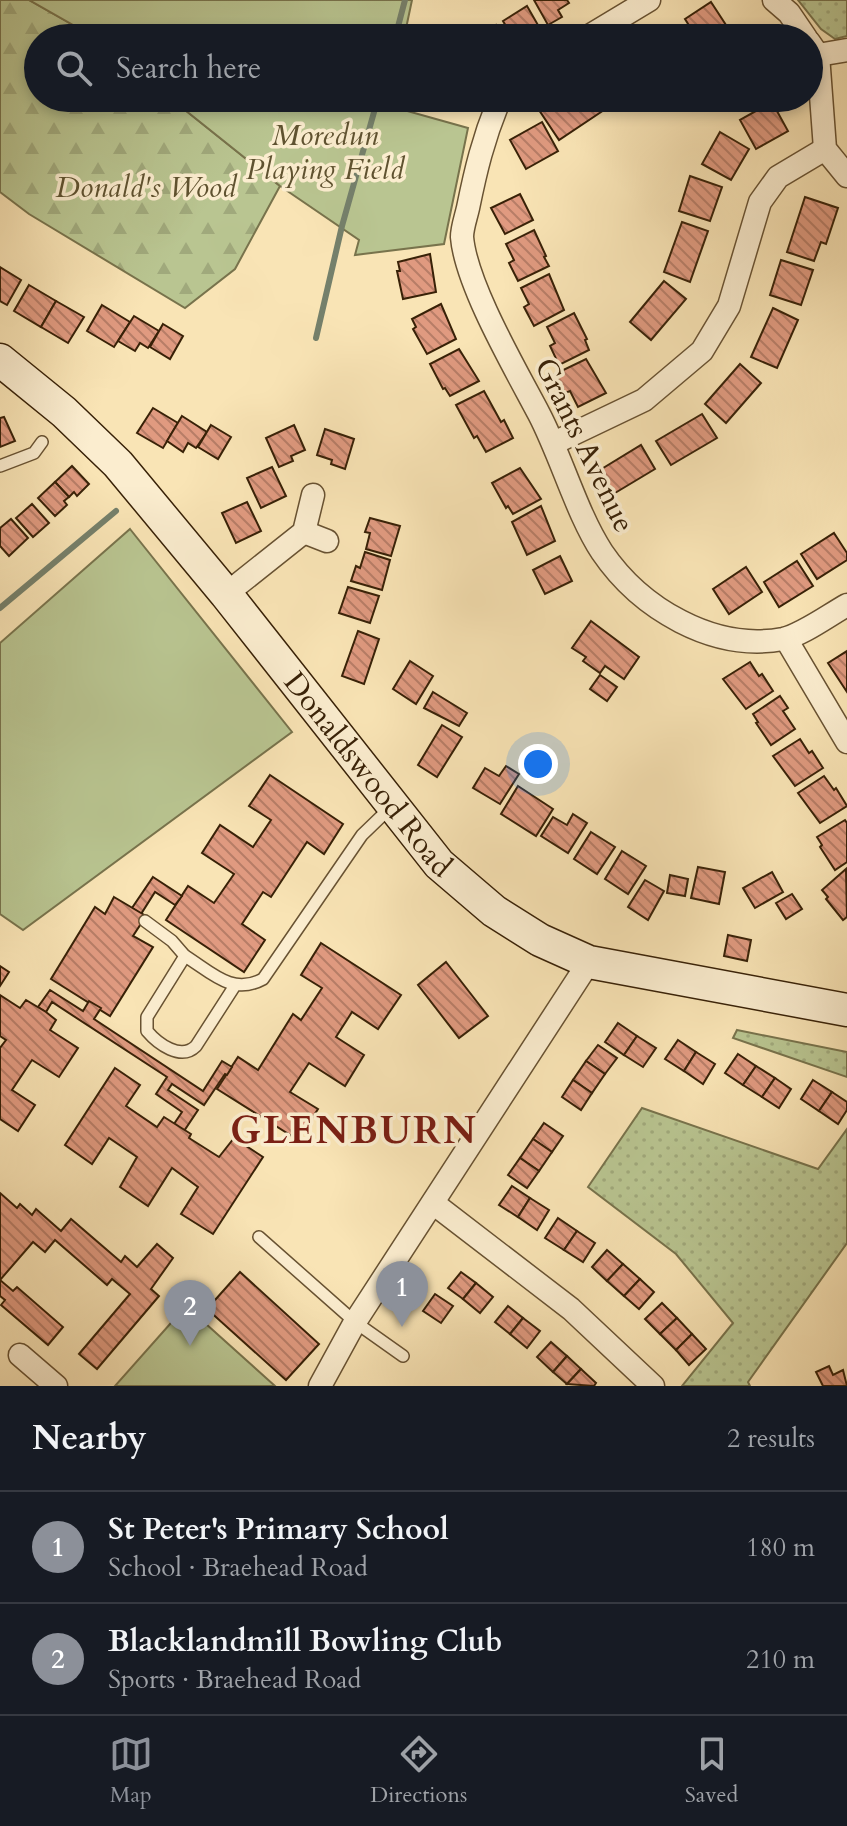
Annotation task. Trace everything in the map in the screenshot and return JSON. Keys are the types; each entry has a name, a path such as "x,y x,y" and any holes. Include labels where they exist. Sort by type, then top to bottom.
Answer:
{"street":[{"path":"609,24 649,0"},
{"path":"774,0 797,24"},
{"path":"823,47 847,50"},
{"name":"Grants Avenue","path":"494,112 481,146 462,236 475,284 554,443 601,550 629,585 673,619 724,638 760,641 786,639 847,605"},
{"path":"820,112 825,149 847,176"},
{"path":"554,443 644,400 702,351 729,306 760,202 778,177 825,149"},
{"name":"Donaldswood Road","path":"0,360 64,412 118,464 226,594 439,864 494,911 540,940 589,962 847,1010"},
{"path":"226,594 304,532 313,495"},
{"path":"304,532 327,541"},
{"path":"786,639 847,742"},
{"path":"320,1386 355,1322 589,962"},
{"path":"433,1203 571,1309 653,1386"},
{"path":"20,1355 56,1386"}],"lane":[{"path":"0,466 34,453 42,442"},
{"path":"145,921 172,941 185,956 234,987 254,985 263,979 362,835 392,806"},
{"path":"185,956 147,1017 147,1031 159,1041 178,1053 193,1050 234,987"},
{"path":"259,1237 355,1322 403,1356"}],"green space":[{"name":"Donald's Wood","path":"0,0 29,0 71,24 24,24 24,112 188,112 280,186 235,269 185,308 29,214 0,192"},
{"name":"Moredun Playing Field","path":"29,0 412,0 407,24 71,24"},
{"path":"798,0 847,0 847,36 835,39 823,30 823,24 817,24"},
{"path":"188,112 411,112 468,128 444,244 355,255 359,240 280,186"},
{"path":"130,529 292,732 23,930 0,914 0,643"},
{"path":"737,1030 847,1052 847,1077 733,1038"},
{"path":"642,1108 818,1169 847,1129 847,1243 748,1382 750,1386 682,1386 733,1323 676,1254 588,1187"},
{"path":"186,1306 275,1386 115,1386"}],"building":[{"path":"534,0 567,0 569,3 558,10 562,17 547,24"},
{"path":"711,2 725,24 688,24 685,19"},
{"path":"527,6 537,24 505,24 503,21"},
{"path":"540,112 601,112 559,140"},
{"path":"754,112 778,112 788,131 756,149 740,120"},
{"path":"542,122 558,151 526,169 510,140"},
{"path":"720,132 749,149 731,180 702,164"},
{"path":"690,176 722,187 710,221 679,211"},
{"path":"520,194 533,220 505,234 491,208"},
{"path":"805,197 838,208 826,244 821,242 814,261 787,252"},
{"path":"682,222 708,231 690,282 664,272"},
{"path":"534,230 549,266 518,281 509,263 514,260 506,244"},
{"path":"430,254 436,292 403,299 398,262"},
{"path":"781,260 813,270 801,305 770,295"},
{"path":"0,267 21,280 7,305 0,301"},
{"path":"549,274 564,310 534,326 524,307 529,304 521,288"},
{"path":"664,281 686,299 651,340 630,322"},
{"path":"29,285 56,301 41,327 14,311"},
{"path":"56,301 84,317 68,343 41,327"},
{"path":"441,304 456,339 427,354 413,329 416,327 412,319"},
{"path":"102,305 130,322 114,347 87,331"},
{"path":"773,308 798,320 777,368 751,357"},
{"path":"574,313 589,350 559,365 550,346 555,343 547,327"},
{"path":"134,316 159,331 148,348 140,343 135,351 118,341"},
{"path":"163,324 183,336 170,359 150,347"},
{"path":"459,349 479,381 450,396 430,364"},
{"path":"586,359 606,393 578,407 570,391 565,393 555,374"},
{"path":"740,364 761,383 726,423 705,404"},
{"path":"484,391 513,438 486,452 477,436 474,438 456,405"},
{"path":"153,408 178,423 163,448 137,433"},
{"path":"702,414 717,438 671,465 656,441"},
{"path":"182,416 207,432 196,448 188,443 183,452 167,441"},
{"path":"4,417 15,441 0,447 0,418"},
{"path":"211,425 231,437 218,459 198,447"},
{"path":"294,425 305,450 291,456 293,461 279,467 266,438"},
{"path":"325,429 354,439 345,469 317,455"},
{"path":"641,445 655,469 610,496 595,473"},
{"path":"72,466 89,484 77,496 74,492 69,497 55,482"},
{"path":"272,467 286,496 261,508 247,478"},
{"path":"520,468 541,499 513,514 508,506 506,508 492,483"},
{"path":"55,482 69,497 64,501 67,505 55,516 38,498"},
{"path":"247,502 261,531 236,543 222,513"},
{"path":"32,504 49,523 33,537 16,518"},
{"path":"541,506 555,541 527,555 512,522"},
{"path":"370,518 400,526 391,556 366,549 370,533 365,532"},
{"path":"11,519 28,538 9,556 0,546 0,528"},
{"path":"834,533 847,553 847,560 817,579 801,554"},
{"path":"365,552 390,560 382,590 351,581 356,566 360,568"},
{"path":"560,556 572,581 545,594 533,570"},
{"path":"797,561 813,586 779,607 764,582"},
{"path":"746,567 762,592 729,614 713,589"},
{"path":"348,587 379,596 370,623 339,613"},
{"path":"591,621 639,657 624,679 605,666 600,673 583,661 586,657 572,648"},
{"path":"358,631 379,639 364,684 342,676"},
{"path":"847,651 847,692 828,663"},
{"path":"410,661 433,676 416,704 393,689"},
{"path":"750,662 773,691 746,709 723,679"},
{"path":"600,675 617,687 607,701 590,689"},
{"path":"433,692 467,713 459,726 424,708"},
{"path":"780,696 788,708 783,711 795,729 771,745 753,714"},
{"path":"442,725 462,737 437,777 418,765"},
{"path":"800,739 823,768 795,786 773,756"},
{"path":"506,766 519,774 500,804 473,788 485,768 499,776"},
{"path":"270,775 343,824 324,854 307,842 271,897 263,892 242,924 265,940 244,972 166,920 188,886 214,903 234,874 202,853 220,825 253,847 271,820 249,806"},
{"path":"824,776 847,806 820,823 798,793"},
{"path":"518,786 553,809 536,836 501,814"},
{"path":"573,814 587,823 568,853 541,836 553,817 567,825"},
{"path":"845,820 847,862 835,870 817,837"},
{"path":"591,832 615,847 597,874 574,859"},
{"path":"622,851 646,866 628,894 605,879"},
{"path":"698,867 725,872 719,904 691,898"},
{"path":"846,869 847,917 843,920 822,890"},
{"path":"772,872 783,892 755,908 743,888"},
{"path":"670,875 688,879 685,896 667,893"},
{"path":"153,877 182,896 175,905 155,892 141,914 132,908"},
{"path":"645,880 664,891 648,920 628,907"},
{"path":"792,894 802,909 786,919 776,903"},
{"path":"114,897 146,916 133,936 153,947 110,1016 51,979 95,907 105,914"},
{"path":"728,935 751,940 747,961 724,956"},
{"path":"321,943 401,995 378,1029 352,1012 336,1037 364,1055 345,1086 309,1063 290,1092 318,1109 298,1140 217,1089 238,1057 258,1070 293,1014 301,1020 322,988 301,975"},
{"path":"446,962 488,1016 459,1038 418,985"},
{"path":"0,966 9,972 0,986"},
{"path":"50,990 83,1011 89,1001 101,1008 94,1019 203,1091 222,1061 232,1067 204,1105 172,1084 168,1090 198,1110 184,1131 174,1124 182,1112 156,1094 167,1077 52,1002 46,1012 38,1007"},
{"path":"0,995 20,1008 26,1000 46,1012 56,1020 50,1030 78,1048 59,1077 32,1060 12,1090 35,1105 18,1131 0,1119 0,1048 6,1040 0,1036"},
{"path":"618,1023 637,1036 624,1055 605,1042"},
{"path":"637,1036 656,1048 643,1067 624,1055"},
{"path":"678,1040 696,1052 684,1071 665,1059"},
{"path":"598,1045 617,1058 605,1074 586,1061"},
{"path":"696,1052 715,1064 703,1084 684,1071"},
{"path":"738,1054 756,1066 743,1085 725,1073"},
{"path":"586,1061 605,1074 592,1093 573,1080"},
{"path":"756,1066 775,1078 762,1097 743,1085"},
{"path":"115,1068 140,1085 126,1106 157,1127 164,1117 219,1157 234,1138 263,1157 213,1234 181,1214 198,1187 172,1168 148,1206 120,1187 137,1157 109,1138 92,1164 65,1145"},
{"path":"775,1078 791,1089 779,1108 762,1097"},
{"path":"573,1080 592,1093 581,1110 562,1097"},
{"path":"813,1080 832,1092 819,1111 801,1099"},
{"path":"832,1092 847,1102 847,1110 838,1124 819,1111"},
{"path":"544,1123 563,1136 552,1152 533,1139"},
{"path":"533,1139 552,1152 539,1171 520,1158"},
{"path":"520,1158 539,1171 527,1188 508,1175"},
{"path":"512,1186 530,1198 518,1217 499,1205"},
{"path":"0,1193 17,1208 20,1204 32,1215 36,1209 61,1231 71,1219 121,1262 125,1256 137,1267 157,1244 173,1258 151,1289 159,1296 97,1369 79,1354 130,1294 112,1279 107,1285 55,1240 45,1252 33,1242 0,1280"},
{"path":"530,1198 549,1210 537,1230 518,1217"},
{"path":"558,1218 577,1231 564,1250 545,1238"},
{"path":"577,1231 595,1243 583,1262 564,1250"},
{"path":"607,1250 623,1264 607,1281 592,1267"},
{"path":"623,1264 640,1279 624,1296 607,1281"},
{"path":"240,1272 319,1344 286,1380 207,1309"},
{"path":"461,1272 476,1283 463,1299 448,1288"},
{"path":"640,1279 654,1292 639,1309 624,1296"},
{"path":"0,1280 13,1291 17,1287 63,1327 48,1345 1,1305 5,1300 0,1296"},
{"path":"476,1283 493,1297 480,1313 463,1299"},
{"path":"435,1294 453,1306 441,1323 423,1311"},
{"path":"662,1303 677,1318 660,1334 645,1319"},
{"path":"508,1306 523,1318 510,1334 495,1322"},
{"path":"523,1318 540,1331 527,1348 510,1334"},
{"path":"677,1318 692,1334 676,1350 660,1334"},
{"path":"692,1334 706,1349 689,1365 676,1350"},
{"path":"551,1342 567,1356 553,1372 537,1357"},
{"path":"567,1356 581,1369 567,1384 553,1372"},
{"path":"829,1366 833,1375 843,1370 847,1386 823,1386 816,1372"},
{"path":"581,1369 596,1383 594,1386 567,1384"}],"waterway":[{"path":"399,24 405,0"},
{"path":"316,338 342,226 374,112"},
{"path":"0,608 116,511"}],"place":[{"name":"St Peter's Primary School","path":"402,1327"},
{"name":"Blacklandmill Bowling Club","path":"190,1346"}],"district":[{"name":"GLENBURN","path":"354,1130"}]}
